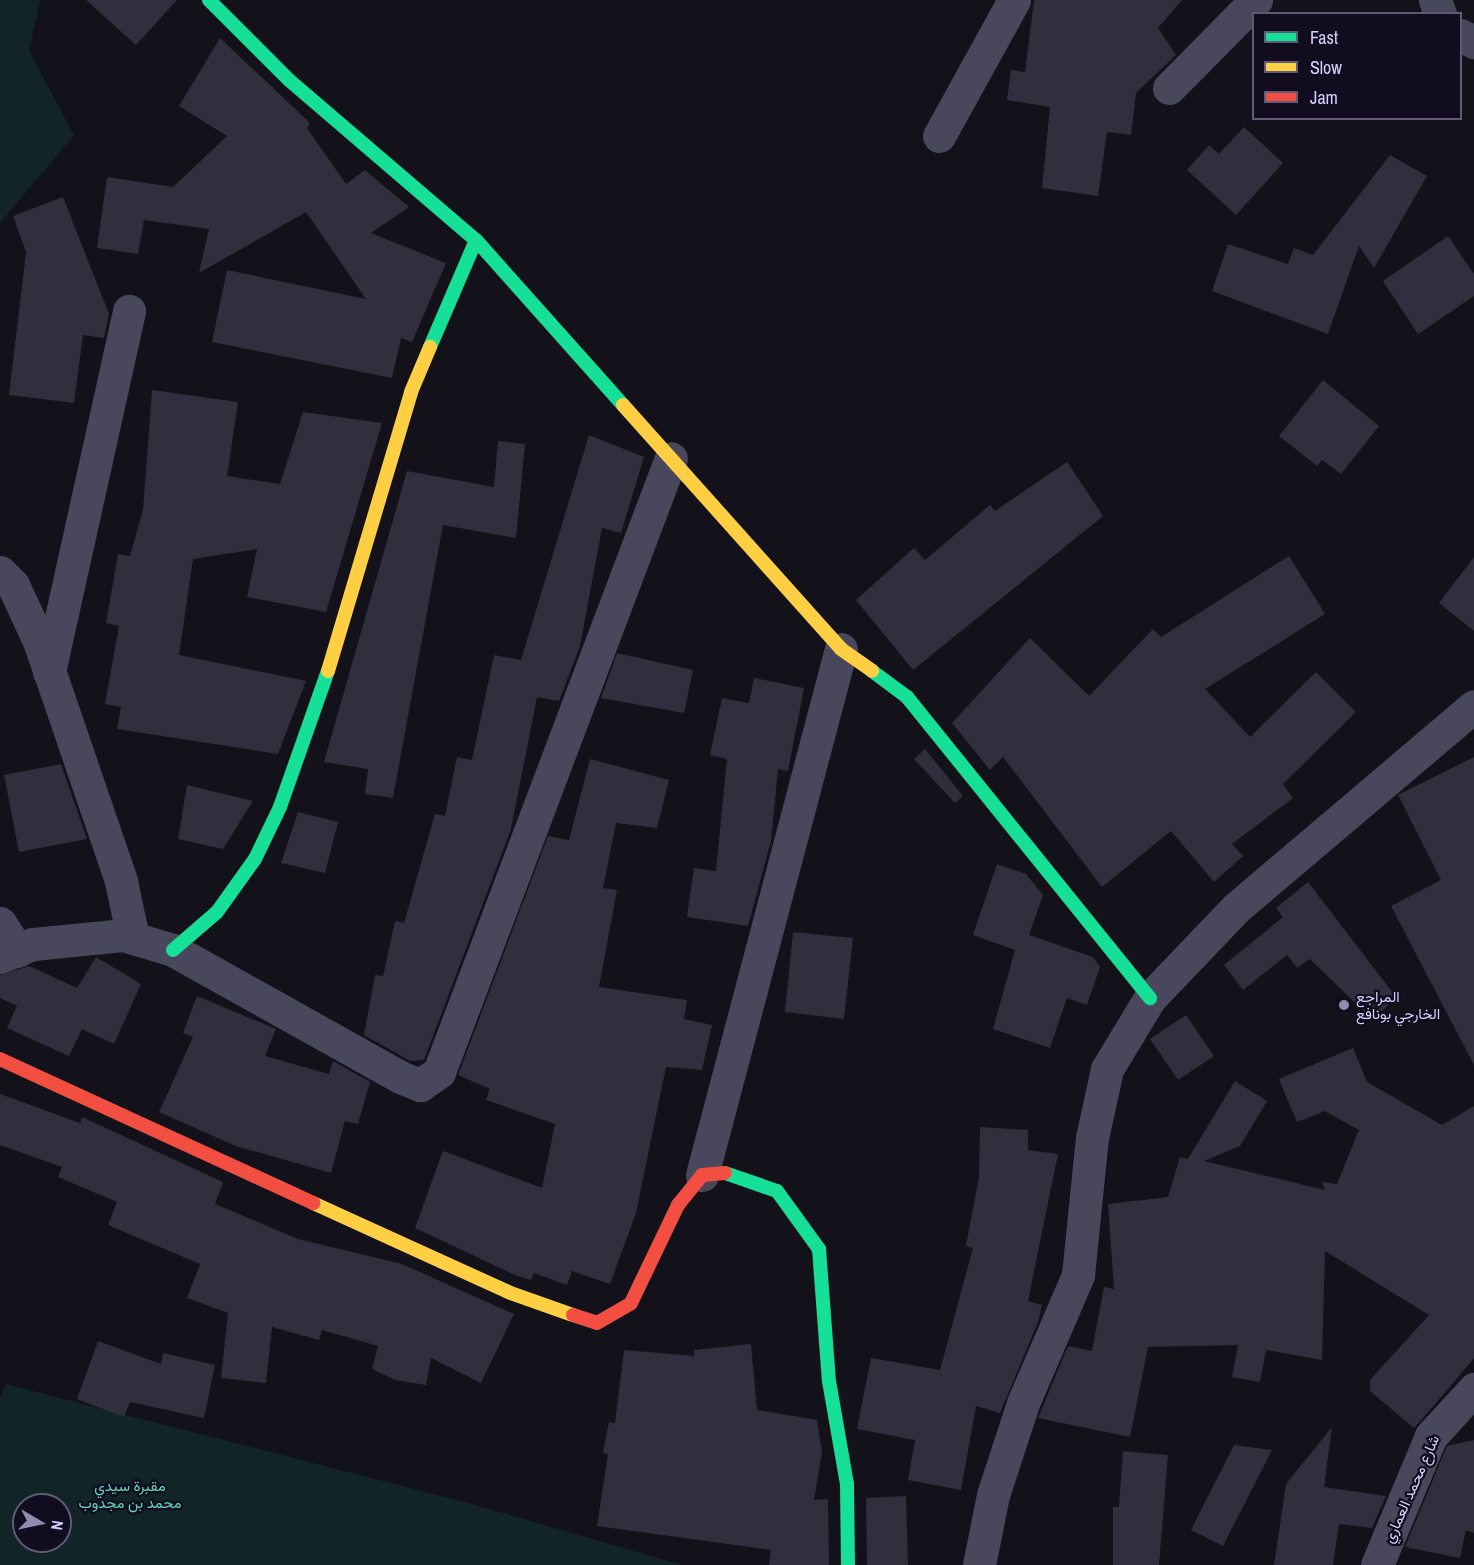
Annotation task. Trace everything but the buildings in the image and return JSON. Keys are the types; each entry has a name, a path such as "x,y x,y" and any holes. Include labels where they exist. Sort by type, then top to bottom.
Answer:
{"street":[{"path":"209,0 289,80 476,240 841,648 907,697 1150,998"},
{"path":"939,136 1014,0"},
{"path":"1169,88 1256,0"},
{"path":"173,950 217,912 255,859 280,807 315,716 411,392 476,240"},
{"path":"49,672 129,311"},
{"path":"0,923 9,954 33,944 133,938 173,950 400,1077 420,1085 439,1072 671,458"},
{"path":"0,572 13,585 49,672 122,881 133,938"},
{"path":"0,1059 508,1292 597,1323 631,1303 678,1205 702,1175 841,648"},
{"path":"979,1565 993,1495 1023,1403 1078,1275 1092,1138 1107,1069 1150,998 1236,908 1474,706"},
{"path":"702,1175 719,1171 777,1191 819,1249 829,1381 847,1484 848,1565"},
{"name":"شارع محمد العماري","path":"1377,1565 1431,1437 1474,1389"}],"green space":[{"path":"0,0 40,0 29,51 74,135 0,223"},
{"name":"مقبرة سيدي محمد بن مجدوب","path":"6,1384 472,1504 682,1565 0,1565 0,1398"}],"traffic: fast":[{"path":"209,0 289,80 476,240 623,405"},
{"path":"430,347 476,240"},
{"path":"173,950 217,912 255,859 280,807 328,671"},
{"path":"872,671 907,697 1150,998"},
{"path":"725,1173 777,1191 819,1249 829,1381 847,1484 848,1565"}],"traffic: slow":[{"path":"328,671 411,392 430,347"},
{"path":"623,405 841,649 872,671"},
{"path":"313,1203 508,1292 573,1315"}],"traffic: jam":[{"path":"0,1059 313,1203"},
{"path":"573,1315 597,1323 631,1303 678,1205 702,1175 725,1173"}],"place":[{"name":"المراجع الخارجي بونافع","path":"1344,1005"}]}
